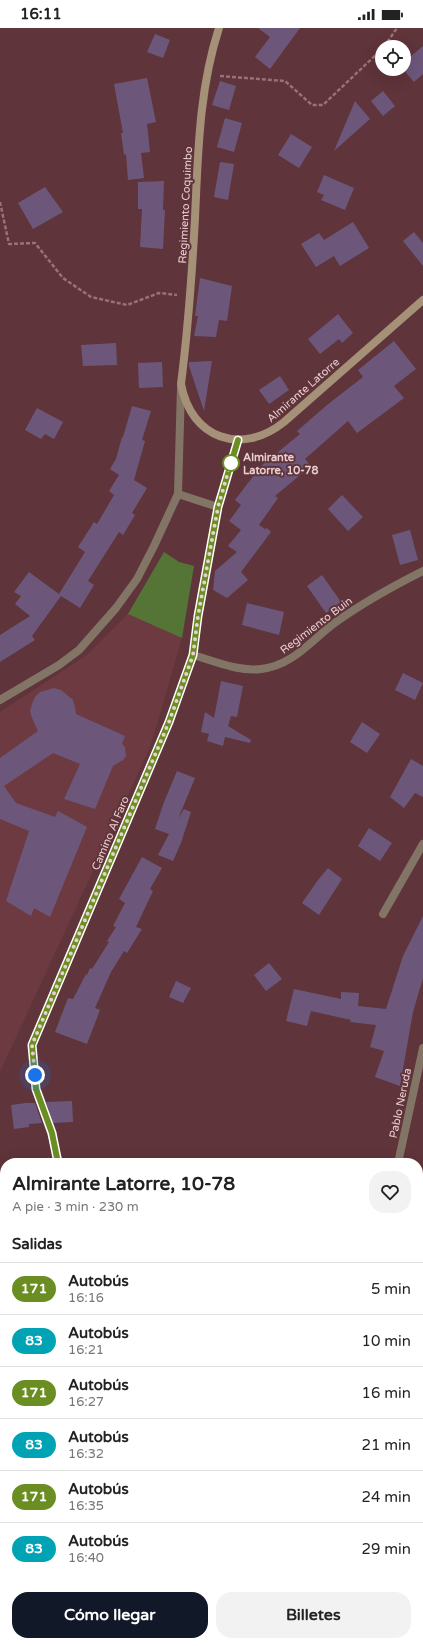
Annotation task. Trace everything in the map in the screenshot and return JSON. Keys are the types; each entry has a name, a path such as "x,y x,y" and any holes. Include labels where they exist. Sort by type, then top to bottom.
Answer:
{"main road":[{"name":"Regimiento Coquimbo","path":"181,384 191,297 199,135 207,75 219,28"},
{"name":"Almirante Latorre","path":"181,384 189,410 207,429 218,435 238,440 263,436 274,430 423,300"}],"street":[{"path":"0,700 64,661 79,650 98,630 137,579 178,494 181,384"},
{"name":"Camino Al Faro","path":"57,1158 52,1133 36,1089 32,1045 169,722 193,655 198,616 218,507 238,440"},
{"path":"178,494 218,507"},
{"name":"Regimiento Buin","path":"193,655 248,669 260,670 282,664 292,659 335,623 364,603 423,571"},
{"path":"383,914 423,844"},
{"name":"Pablo Neruda","path":"399,1158 423,1048"}],"path":[{"path":"389,40 397,28"},
{"path":"207,75 285,81 312,105 323,105 375,56"},
{"path":"0,202 9,244 35,243 63,278 91,297 128,305 159,293 191,297"}],"shaded area":[{"path":"164,552 179,562 194,566 182,638 149,750 0,1072 0,712 87,655 128,614"}],"green space":[{"path":"164,552 179,562 194,566 182,638 128,614"}],"building":[{"path":"258,28 300,28 270,69 255,57 270,37"},
{"path":"155,34 170,40 163,58 147,52"},
{"path":"423,46 423,74 414,82 409,76 411,76 411,56"},
{"path":"147,78 156,122 147,124 150,152 141,153 144,178 128,180 126,154 124,155 121,133 123,133 114,84"},
{"path":"220,81 236,86 229,110 212,105"},
{"path":"383,91 395,106 383,116 371,101"},
{"path":"355,101 370,119 334,151"},
{"path":"225,118 242,123 234,152 217,147"},
{"path":"291,134 312,147 299,168 278,155"},
{"path":"220,162 234,164 228,200 214,197"},
{"path":"324,175 354,188 345,210 321,200 324,195 317,192"},
{"path":"164,181 163,210 165,210 163,249 140,247 142,209 138,209 138,182"},
{"path":"45,187 63,212 33,229 18,203"},
{"path":"353,222 369,248 340,266 334,256 316,267 301,244 319,233 324,240"},
{"path":"414,232 423,243 423,266 403,241"},
{"path":"200,278 232,286 227,321 219,320 216,337 194,336 198,316 195,316"},
{"path":"338,314 353,333 342,343 339,339 320,354 308,339"},
{"path":"394,341 416,369 394,386 404,398 357,433 348,421 305,459 311,466 275,496 278,498 259,525 265,529 267,528 271,532 241,572 248,580 227,598 213,590 215,571 237,552 228,546 241,530 229,521 241,505 235,500 261,466 300,434 297,431 363,377 358,370"},
{"path":"116,343 117,365 83,366 81,345"},
{"path":"212,361 204,411 189,362"},
{"path":"162,362 163,387 139,388 138,363"},
{"path":"280,376 289,390 269,404 259,390"},
{"path":"132,406 151,411 142,440 145,441 134,480 147,488 132,513 135,515 123,535 119,532 88,581 94,585 80,608 61,596 32,636 35,640 0,662 0,635 30,616 15,604 21,596 14,592 29,572 59,594 85,552 78,547 94,522 97,524 114,495 109,491 119,475 110,469 116,459"},
{"path":"37,408 63,422 54,439 45,434 41,439 25,430"},
{"path":"342,495 363,517 348,531 328,509"},
{"path":"410,530 418,560 400,565 392,535"},
{"path":"322,575 341,602 326,613 307,586"},
{"path":"247,603 284,612 279,635 242,625"},
{"path":"403,673 423,683 415,700 395,690"},
{"path":"221,681 243,686 237,717 231,716 228,726 251,740 250,743 225,737 223,746 207,741 209,734 201,732 205,712 214,718"},
{"path":"54,688 61,690 73,700 76,714 125,736 122,744 125,747 126,756 123,760 113,766 95,809 64,799 80,764 53,753 4,786 16,803 55,817 58,811 87,827 50,917 34,908 31,916 6,901 29,831 0,819 0,758 38,731 30,711 32,704 35,697 40,692"},
{"path":"362,722 380,734 367,753 350,742"},
{"path":"411,759 423,766 423,797 415,793 404,808 390,797"},
{"path":"177,771 195,778 178,819 184,809 191,812 181,843 173,861 158,855 169,834 155,829"},
{"path":"369,828 392,843 380,861 358,846"},
{"path":"142,857 162,868 150,889 153,891 136,927 142,929 127,953 124,951 111,972 95,1008 100,1010 87,1044 55,1032 68,998 73,999 86,974 87,975 90,968 92,969 109,942 107,941 116,927 113,926 125,903 119,899"},
{"path":"328,868 342,879 319,915 302,903"},
{"path":"423,916 423,978 413,1012 400,1086 375,1077 384,1051 370,1047 376,1025 350,1022 351,1020 311,1011 307,1026 286,1021 294,989 341,999 341,992 359,993 358,1006 386,1009 403,956"},
{"path":"269,963 282,979 266,991 254,975"},
{"path":"176,981 191,988 183,1003 169,997"},
{"path":"72,1101 73,1122 53,1123 46,1102"},
{"path":"35,1103 42,1123 29,1124 29,1127 14,1129 11,1105"}],"bus line":[{"name":"171","path":"57,1158 52,1133 36,1089 32,1045 169,722 193,655 198,616 218,507 238,440"}],"place":[{"name":"Almirante Latorre, 10-78","path":"231,463"}],"route":[{"path":"35,1075 32,1045 169,722 193,655 198,616 218,507 231,463"}]}
